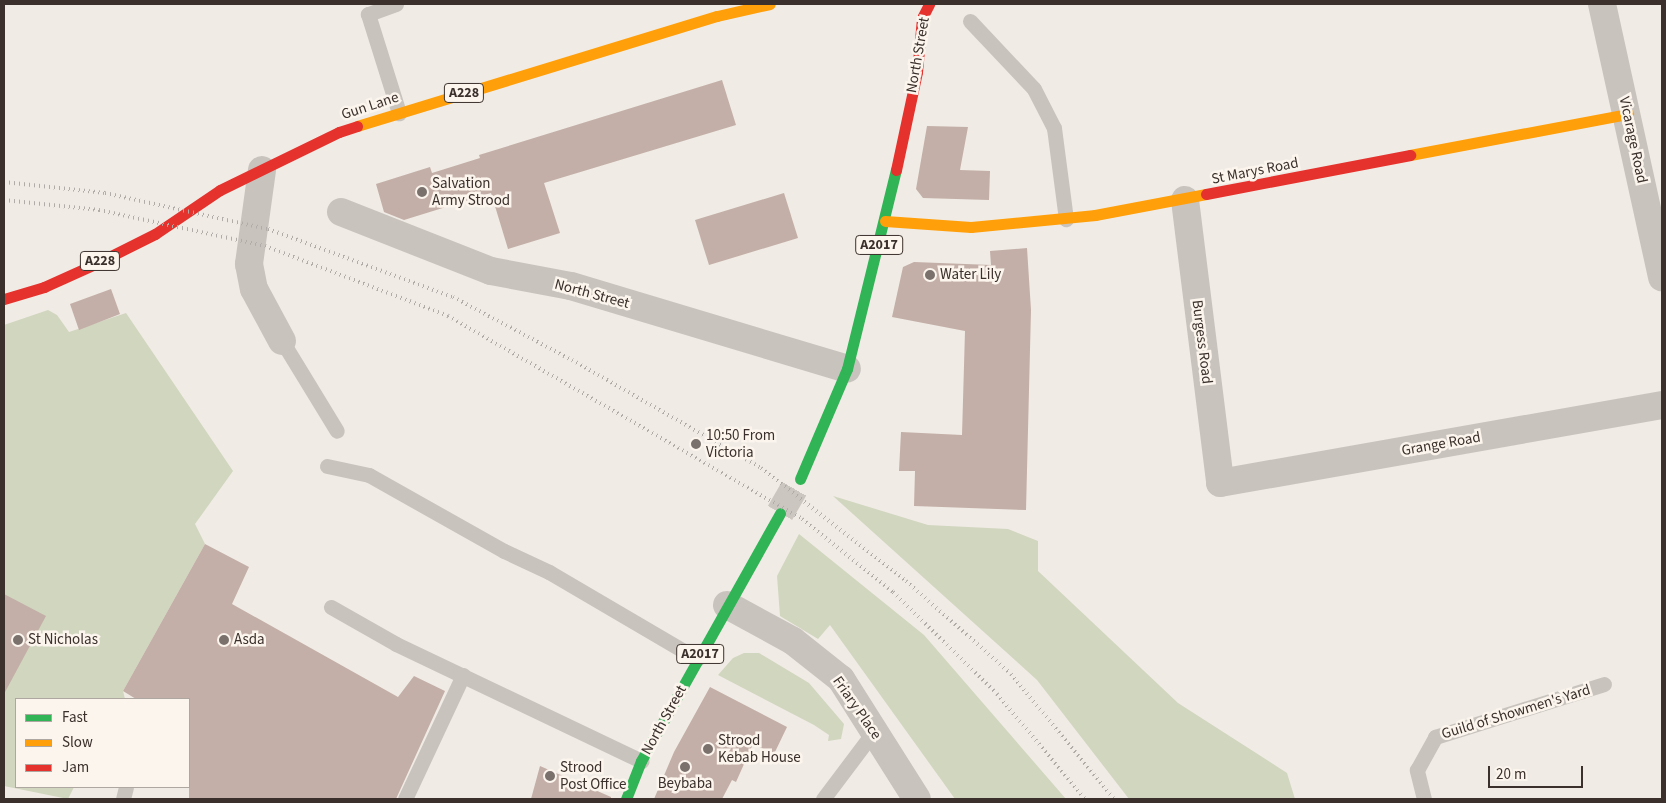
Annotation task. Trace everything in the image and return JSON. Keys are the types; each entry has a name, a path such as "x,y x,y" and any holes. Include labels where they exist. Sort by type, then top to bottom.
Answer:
{"main road":[{"name":"Gun Lane","path":"4,299 44,287 138,242 220,190 339,132 715,10 770,4"},
{"name":"North Street","path":"800,478 826,424 847,369 885,221 917,72 922,18 929,4"},
{"name":"St Marys Road","path":"885,221 960,228 1066,219 1184,200 1628,114"},
{"name":"North Street","path":"626,799 641,761 780,513"}],"street":[{"name":"Vicarage Road","path":"1602,4 1628,114 1662,277"},
{"path":"262,170 249,264 254,289 282,341"},
{"name":"Burgess Road","path":"1184,200 1220,484"},
{"name":"North Street","path":"341,212 491,271 570,286 847,369"},
{"name":"Grange Road","path":"1220,484 1662,405"},
{"name":"Friary Place","path":"727,605 793,641 841,679 916,799"}],"lane":[{"path":"396,4 368,14 399,113"},
{"path":"970,21 1034,89 1054,128 1066,219"},
{"path":"282,341 336,431"},
{"path":"327,466 364,473 549,572 697,659"},
{"path":"331,607 396,644 641,761"},
{"path":"404,799 463,676"},
{"name":"Guild of Showmen's Yard","path":"1424,799 1416,770 1435,737 1604,684"},
{"path":"823,799 874,730"}],"green space":[{"path":"48,310 57,315 69,332 126,313 233,471 195,524 205,544 123,691 125,698 15,698 15,788 74,788 68,799 4,786 4,325"},
{"path":"833,496 928,525 1008,529 1038,541 1038,571 1178,703 1287,773 1295,799 1129,799 1037,680"},
{"path":"799,534 924,635 1066,799 955,799 830,625 818,639 780,616 777,576"},
{"path":"744,653 759,653 809,683 844,724 841,739 828,741 829,735 814,725 718,675 733,658"}],"building":[{"path":"722,80 736,125 544,183 560,233 508,249 491,193 404,220 384,212 376,184 430,167 432,173 480,158 479,155"},
{"path":"927,126 968,127 960,170 990,171 989,200 923,198 916,189"},
{"path":"784,193 798,238 709,265 695,220"},
{"path":"1027,248 1031,310 1026,510 914,506 915,471 899,471 901,432 962,435 965,331 892,317 903,267 914,262 991,265 990,251"},
{"path":"111,289 120,314 79,330 70,304"},
{"name":"Asda","path":"205,544 249,567 232,604 398,697 414,676 445,691 396,799 189,799 190,698 134,698 123,691"},
{"name":"St Nicholas","path":"4,594 46,616 4,694"},
{"path":"710,687 787,727 774,754 753,744 736,782 732,780 722,799 654,799 674,752"},
{"name":"Strood Post Office","path":"540,766 611,797 611,799 531,799"}],"tunnel":[{"path":"780,513 800,479"}],"railway":[{"path":"4,182 105,193 268,229 453,297 572,360 761,468 906,581 1011,674 1114,799"},
{"path":"4,200 99,210 265,246 448,316 802,519 893,592 997,694 1085,799"}],"traffic: fast":[{"path":"800,479 847,369 896,170"},
{"path":"626,799 641,761 780,513"}],"traffic: slow":[{"path":"357,126 717,16 770,4"},
{"path":"1410,155 1628,114"},
{"path":"885,221 971,227 1095,215 1206,194"}],"traffic: jam":[{"path":"896,170 917,72 922,18 929,4"},
{"path":"4,299 44,287 95,264 155,234 220,190 339,132 357,126"},
{"path":"1206,194 1410,155"}],"place":[{"name":"Salvation Army Strood","path":"422,192"},
{"name":"Water Lily","path":"930,275"},
{"name":"10:50 From Victoria","path":"696,444"},
{"name":"St Nicholas","path":"18,640"},
{"name":"Asda","path":"224,640"},
{"name":"Strood Kebab House","path":"708,749"},
{"name":"Beybaba","path":"685,767"},
{"name":"Strood Post Office","path":"550,776"}]}
